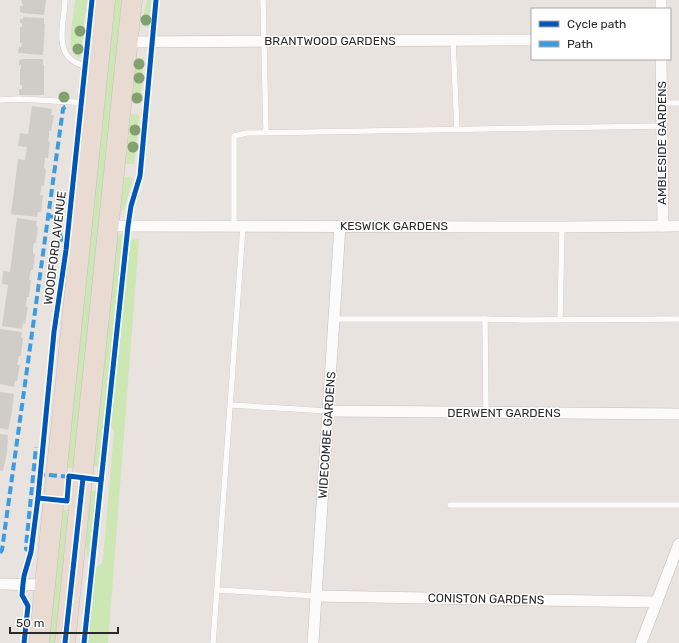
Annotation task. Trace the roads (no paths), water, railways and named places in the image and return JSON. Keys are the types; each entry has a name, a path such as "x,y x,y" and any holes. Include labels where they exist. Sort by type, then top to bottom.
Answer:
{"highway":[{"name":"WOODFORD AVENUE","path":"39,643 105,0"},
{"path":"65,643 132,0"}],"street":[{"name":"BRANTWOOD GARDENS","path":"127,42 531,40"},
{"name":"AMBLESIDE GARDENS","path":"661,60 663,226"},
{"name":"KESWICK GARDENS","path":"108,226 679,226"},
{"name":"WIDECOMBE GARDENS","path":"313,643 340,226"},
{"name":"DERWENT GARDENS","path":"328,411 679,414"},
{"path":"641,643 679,544"},
{"path":"0,584 45,585"},
{"name":"CONISTON GARDENS","path":"316,596 657,602"}],"lane":[{"path":"65,0 62,42 64,53 70,60 78,64 98,68"},
{"path":"264,0 266,132"},
{"path":"453,40 457,129"},
{"path":"0,100 19,99 95,103"},
{"path":"662,103 679,104"},
{"path":"213,643 231,405 238,226 234,136 247,133 266,132 663,126"},
{"path":"560,319 562,227"},
{"path":"334,319 679,319"},
{"path":"485,319 486,413"},
{"path":"231,405 328,411"},
{"path":"450,505 679,505"},
{"path":"217,590 316,596"}]}
